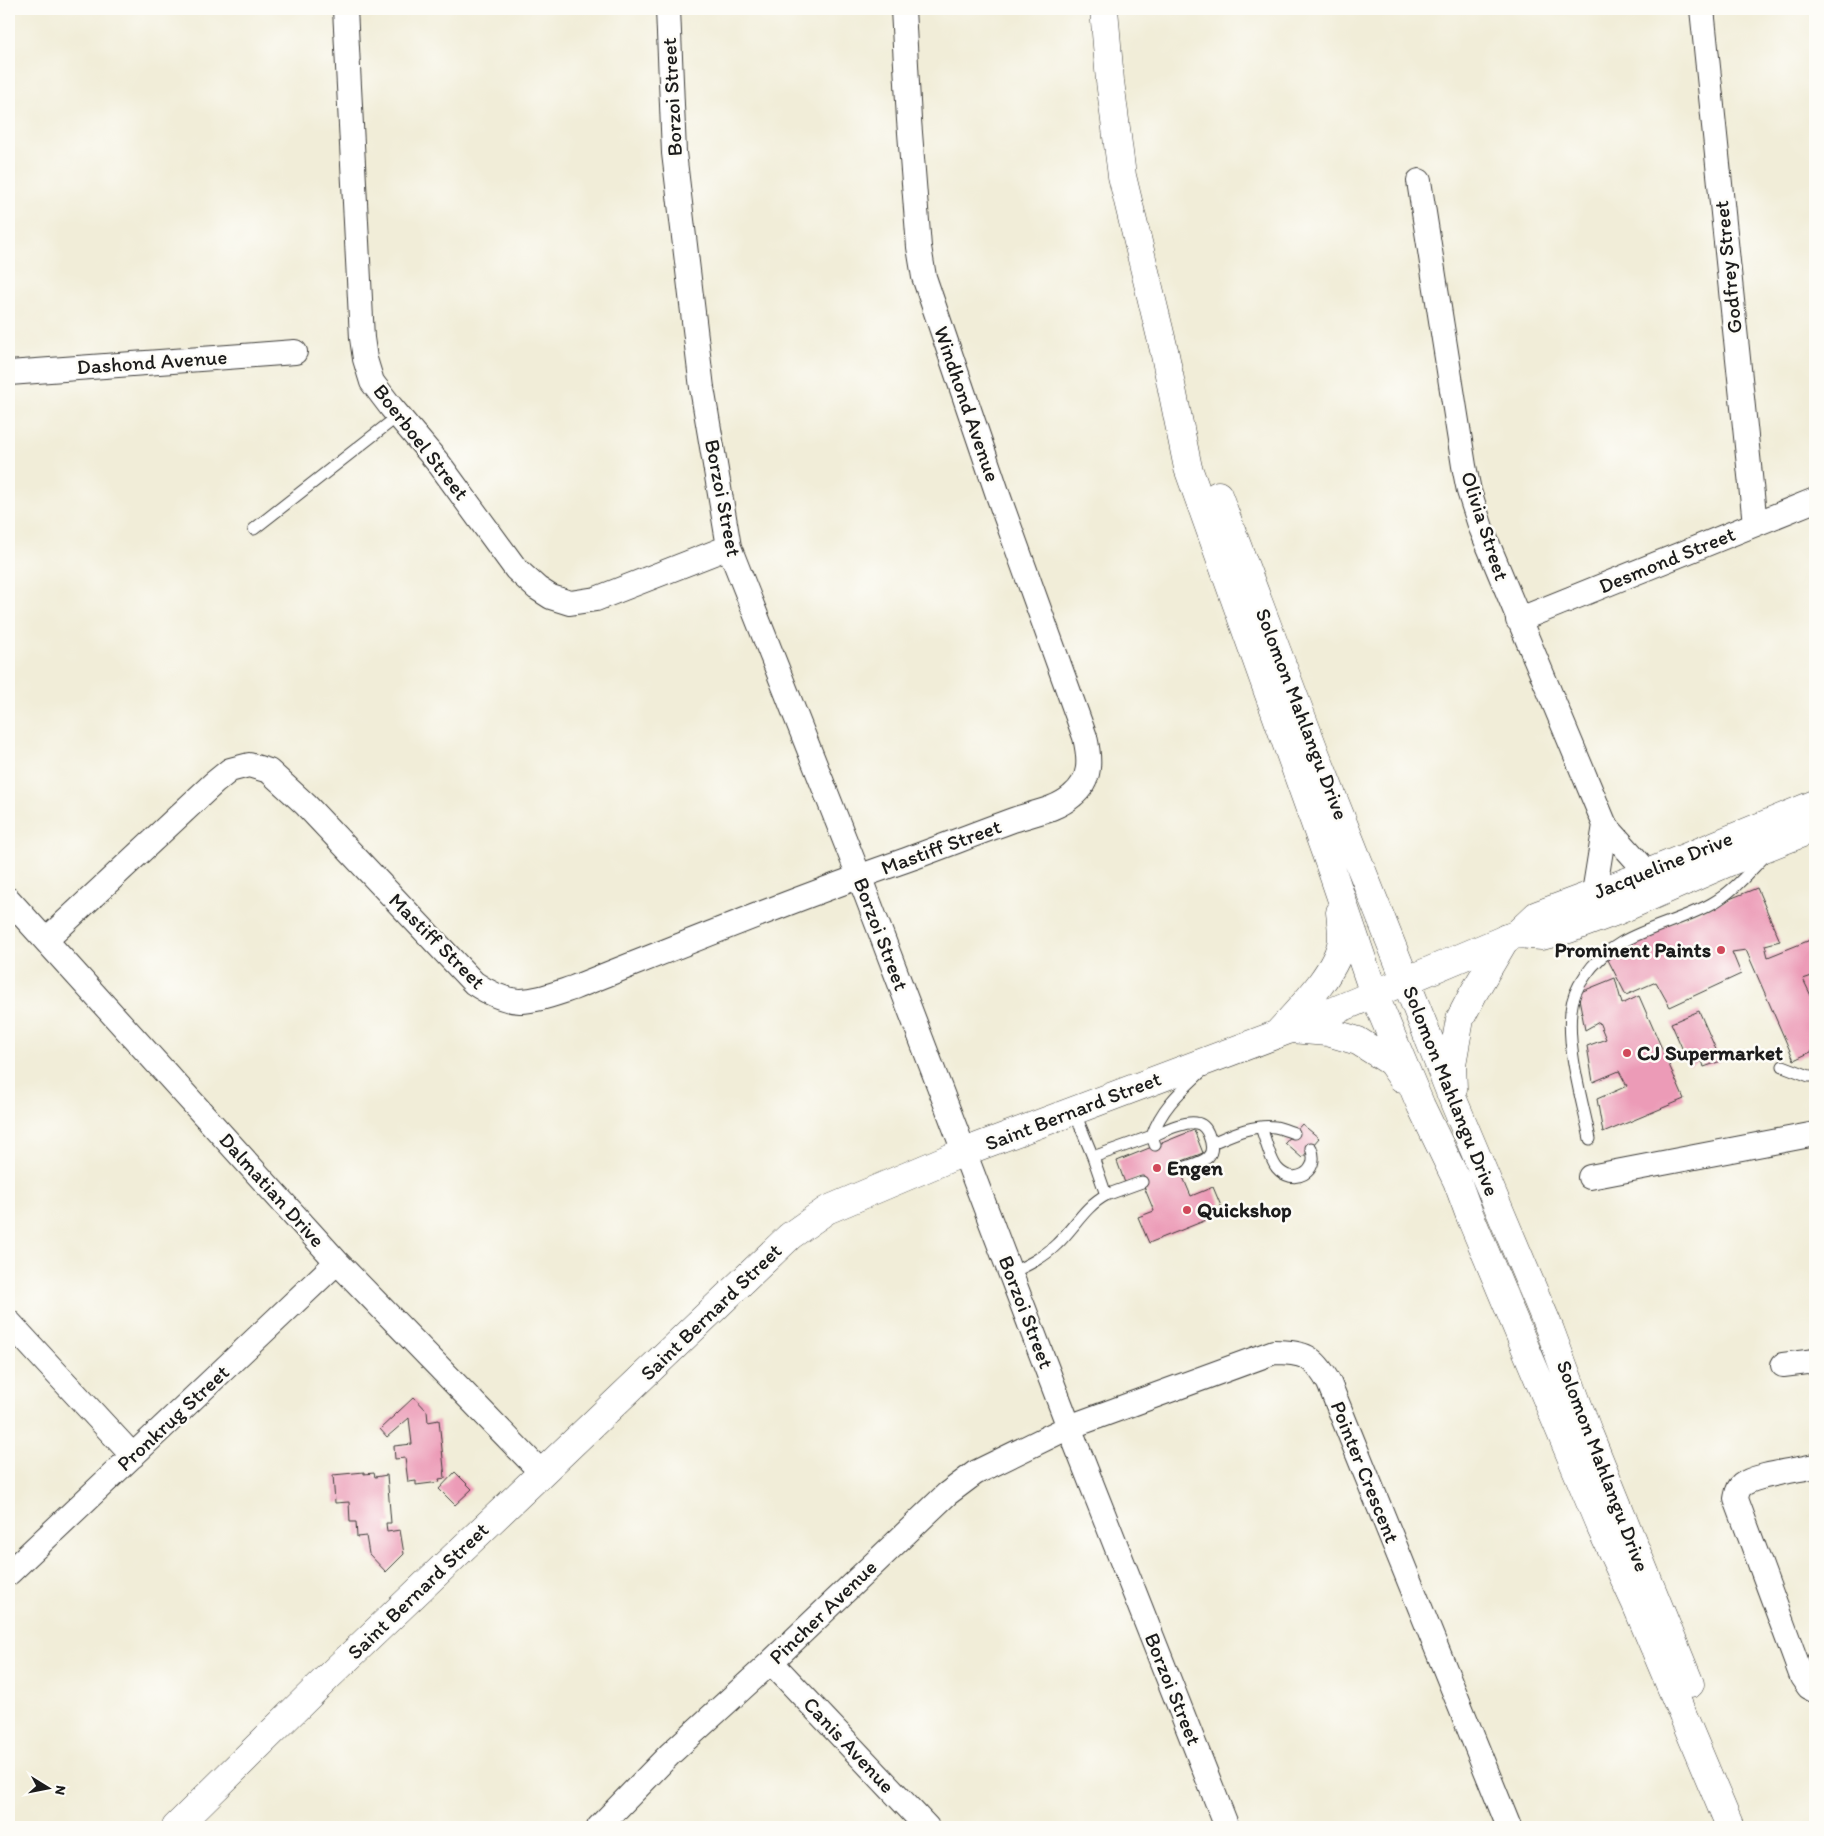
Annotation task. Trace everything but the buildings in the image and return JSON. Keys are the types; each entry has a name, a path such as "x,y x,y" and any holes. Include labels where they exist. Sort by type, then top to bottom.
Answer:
{"main road":[{"name":"Solomon Mahlangu Drive","path":"1104,9 1110,80 1122,176 1164,350 1188,468 1374,994 1421,1106 1457,1181 1574,1463 1730,1827"},
{"name":"Solomon Mahlangu Drive","path":"1164,350 1316,755 1454,1102 1550,1330 1588,1432 1748,1827"},
{"name":"Jacqueline Drive","path":"1374,994 1511,936 1536,915 1648,873 1815,804"},
{"name":"Jacqueline Drive","path":"1511,936 1542,936 1570,929 1618,911 1729,862 1815,828"},
{"path":"1284,1032 1326,977 1342,941 1341,917 1332,871"},
{"path":"1454,1102 1452,1064 1460,1019 1472,994 1511,936"},
{"name":"Saint Bernard Street","path":"176,1827 328,1677 783,1243 812,1220 827,1210 964,1152 1284,1032 1374,994"},
{"path":"1284,1032 1328,1032 1358,1040 1391,1062 1421,1106"}],"street":[{"name":"Boerboel Street","path":"345,9 362,338 365,359 372,382 440,465 516,569 537,588 551,597 570,603 596,599 729,547"},
{"name":"Borzoi Street","path":"668,9 674,153 702,388 729,547 859,876 1069,1427 1227,1827"},
{"name":"Windhond Avenue","path":"903,9 918,247 924,277 996,489 1084,737 1089,757 1089,770 1082,785"},
{"name":"Godfrey Street","path":"1702,9 1755,524"},
{"name":"Olivia Street","path":"1419,181 1469,491 1481,528 1605,825 1648,873"},
{"name":"Dashond Avenue","path":"9,373 295,352"},
{"name":"Desmond Street","path":"1518,620 1815,500"},
{"name":"Mastiff Street","path":"46,940 214,783 230,770 249,765 269,771 289,788 474,983 490,994 504,1000 527,1001 549,996 859,876 1052,808 1072,796 1082,785"},
{"path":"1594,893 1605,825"},
{"name":"Dalmatian Drive","path":"9,900 337,1262 542,1473"},
{"path":"1590,1177 1815,1134"},
{"name":"Pronkrug Street","path":"9,1573 337,1262"},
{"path":"9,1322 133,1456"},
{"name":"Pointer Crescent","path":"1069,1427 1274,1352 1305,1355 1315,1361 1323,1372 1336,1401 1509,1827"},
{"path":"1783,1364 1815,1361"},
{"name":"Pincher Avenue","path":"599,1827 670,1754 771,1662 947,1494 975,1472 1069,1427"},
{"path":"1815,1466 1758,1478 1742,1484 1736,1499 1802,1677 1809,1687 1815,1690"},
{"name":"Canis Avenue","path":"771,1662 927,1827"}],"lane":[{"path":"254,529 398,416"},
{"path":"1590,1139 1570,1038 1571,1010 1575,990 1590,968 1602,955 1619,942 1712,904 1781,841"},
{"path":"1154,1140 1160,1116 1169,1103 1215,1058"},
{"path":"1783,1066 1809,1076 1815,1076"},
{"path":"1074,1111 1106,1195"},
{"path":"1093,1158 1154,1140 1182,1125 1197,1123 1207,1130 1213,1150 1208,1157 1180,1169"},
{"path":"1212,1142 1245,1130 1261,1127 1276,1127 1294,1133"},
{"path":"1261,1127 1276,1167 1290,1176 1303,1175 1311,1168 1314,1161 1311,1148"},
{"path":"1011,1272 1044,1256 1091,1205 1106,1195 1142,1182"}],"place":[{"name":"Prominent Paints","path":"1721,950"},
{"name":"CJ Supermarket","path":"1627,1053"},
{"name":"Engen","path":"1157,1168"},
{"name":"Quickshop","path":"1187,1210"}]}
